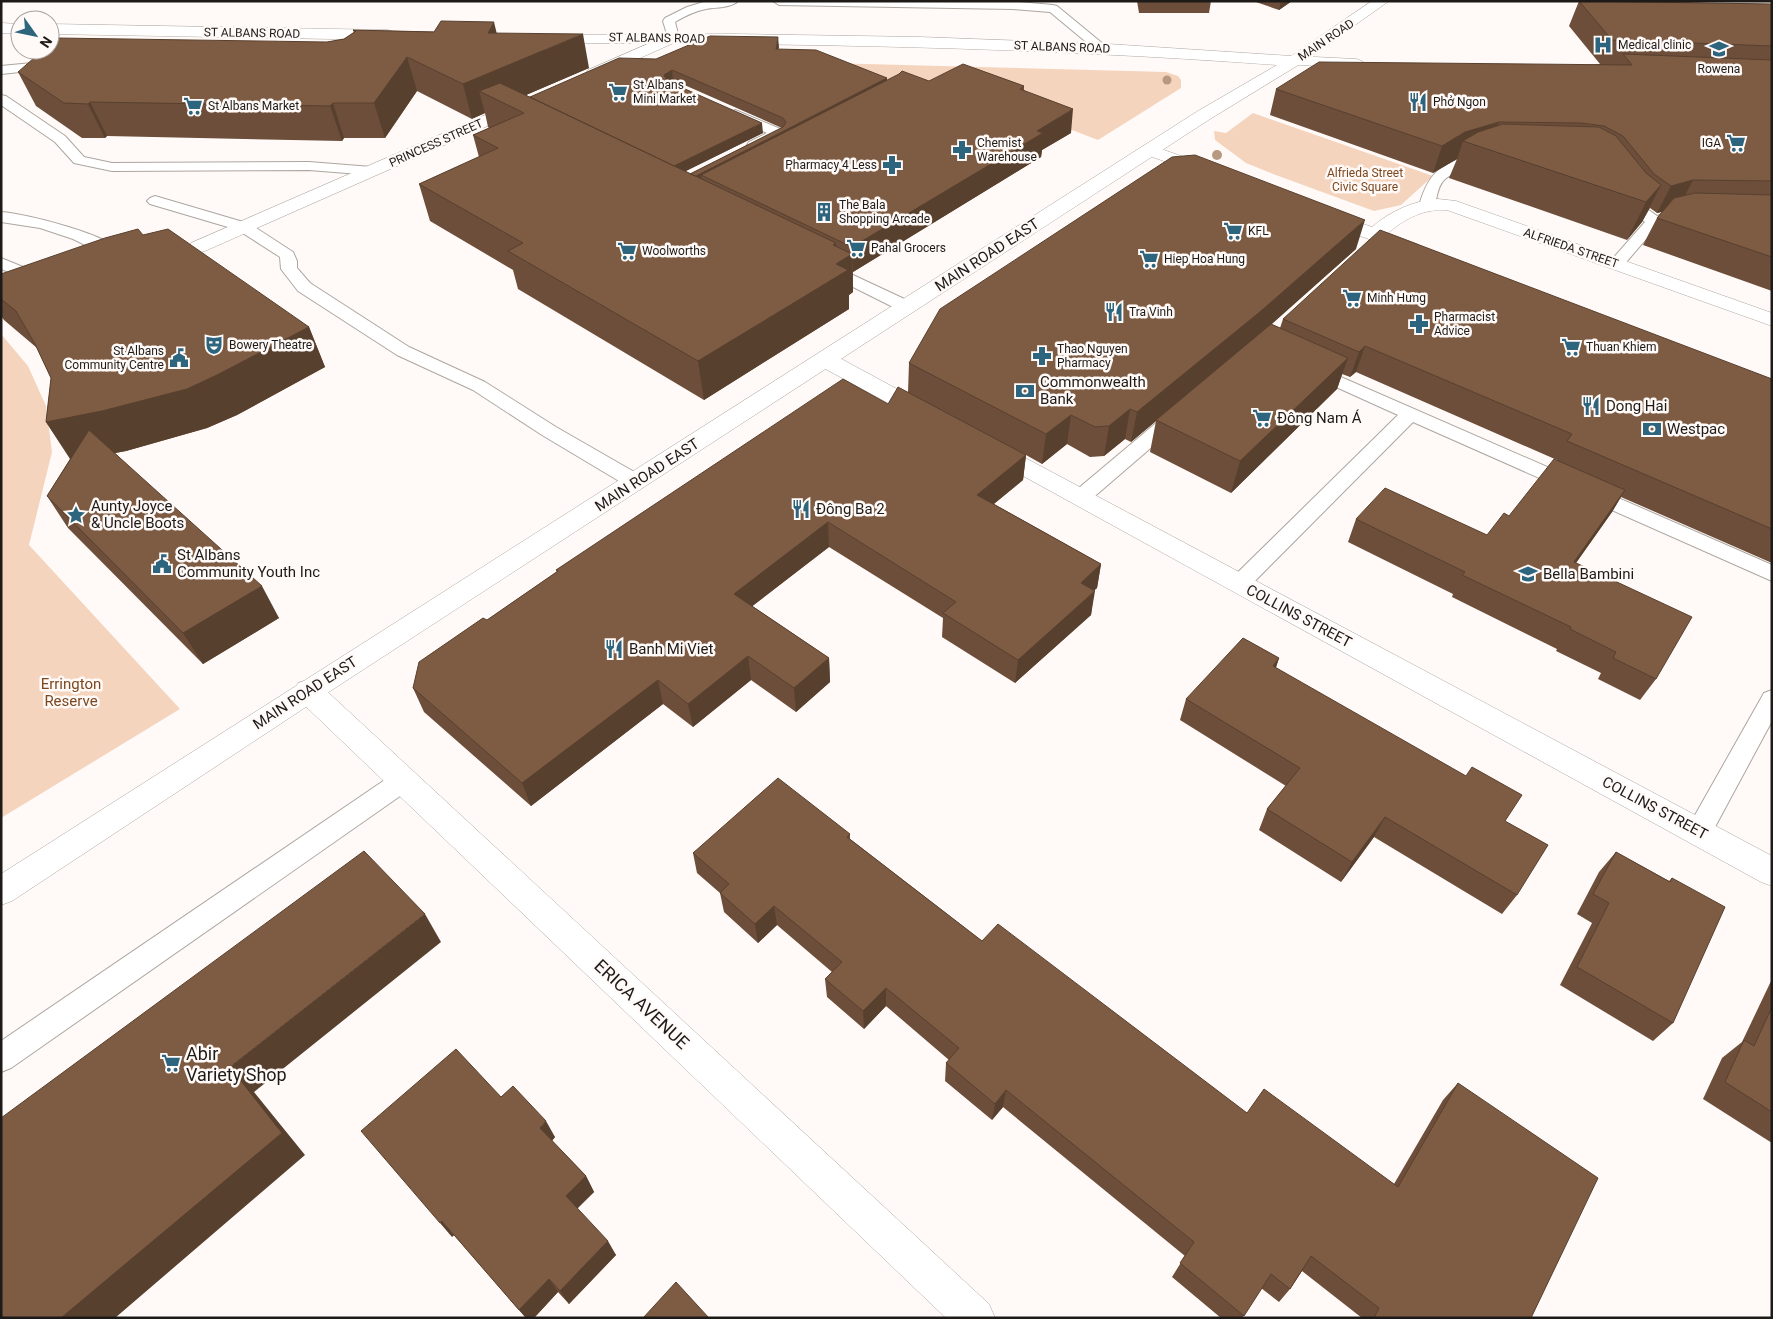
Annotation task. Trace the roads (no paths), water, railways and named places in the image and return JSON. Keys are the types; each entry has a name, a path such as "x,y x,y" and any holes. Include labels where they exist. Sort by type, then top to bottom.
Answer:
{"main road":[{"name":"MAIN ROAD","path":"1294,62 1382,1"},
{"name":"ST ALBANS ROAD","path":"60,29 376,40 404,35"},
{"name":"ST ALBANS ROAD","path":"527,38 673,38 1102,48 1294,62 1370,65"},
{"path":"582,79 673,38"},
{"name":"MAIN ROAD EAST","path":"1,891 308,691 907,308 1204,115 1294,62"},
{"name":"PRINCESS STREET","path":"191,250 536,99"},
{"path":"1150,150 1220,176"},
{"name":"ALFRIEDA STREET","path":"1370,241 1397,215 1435,204 1449,205 1772,320"},
{"path":"1312,212 1370,241 1429,256"},
{"path":"826,360 945,424"},
{"name":"COLLINS STREET","path":"971,438 1772,872"},
{"name":"ERICA AVENUE","path":"308,691 975,1318"}],"lane":[{"path":"673,38 669,21 683,12 707,4 732,1"},
{"path":"779,1 1013,5 1053,9 1102,48"},
{"path":"1,70 51,65 70,66"},
{"path":"1,99 60,139 79,160 112,167 310,166 372,171"},
{"path":"719,106 778,133 743,150"},
{"path":"508,111 528,120"},
{"path":"1427,206 1435,181 1451,169 1472,159 1499,155"},
{"path":"1617,183 1634,206 1654,221"},
{"path":"155,201 244,227 286,255 290,261 289,269 304,287 394,346 479,386 549,431 636,482"},
{"path":"1616,264 1654,221 1687,214"},
{"path":"1,217 10,217 44,225 103,246 125,260 128,268 120,270"},
{"path":"808,259 907,308"},
{"path":"1,263 60,287"},
{"path":"1296,362 1772,574"},
{"path":"1081,497 1186,408"},
{"path":"1239,584 1411,413"},
{"path":"1699,832 1772,699"},
{"path":"1,1058 404,780"}],"place":[{"name":"Medical clinic","path":"1603,45"},
{"name":"Rowena","path":"1719,49"},
{"name":"St Albans Mini Market","path":"618,92"},
{"name":"Phở Ngon","path":"1418,102"},
{"name":"St Albans Market","path":"193,106"},
{"name":"IGA","path":"1736,143"},
{"name":"Chemist Warehouse","path":"962,150"},
{"name":"Pharmacy 4 Less","path":"892,165"},
{"name":"The Bala Shopping Arcade","path":"824,212"},
{"name":"KFL","path":"1233,231"},
{"name":"Pahal Grocers","path":"856,248"},
{"name":"Woolworths","path":"627,251"},
{"name":"Hiep Hoa Hung","path":"1149,259"},
{"name":"Minh Hưng","path":"1352,298"},
{"name":"Tra Vinh","path":"1114,312"},
{"name":"Pharmacist Advice","path":"1419,324"},
{"name":"Bowery Theatre","path":"214,345"},
{"name":"Thuan Khiem","path":"1571,347"},
{"name":"Thao Nguyen Pharmacy","path":"1042,356"},
{"name":"St Albans Community Centre","path":"179,358"},
{"name":"Commonwealth Bank","path":"1025,391"},
{"name":"Dong Hai","path":"1591,406"},
{"name":"Đông Nam Á","path":"1262,418"},
{"name":"Westpac","path":"1652,429"},
{"name":"Đông Ba 2","path":"801,509"},
{"name":"Aunty Joyce & Uncle Boots","path":"76,515"},
{"name":"St Albans Community Youth Inc","path":"162,564"},
{"name":"Bella Bambini","path":"1528,574"},
{"name":"Banh Mi Viet","path":"614,649"},
{"name":"Abir Variety Shop","path":"171,1063"}],"park label":[{"name":"Alfrieda Street Civic Square","path":"1365,180"},
{"name":"Errington Reserve","path":"71,692"}]}
